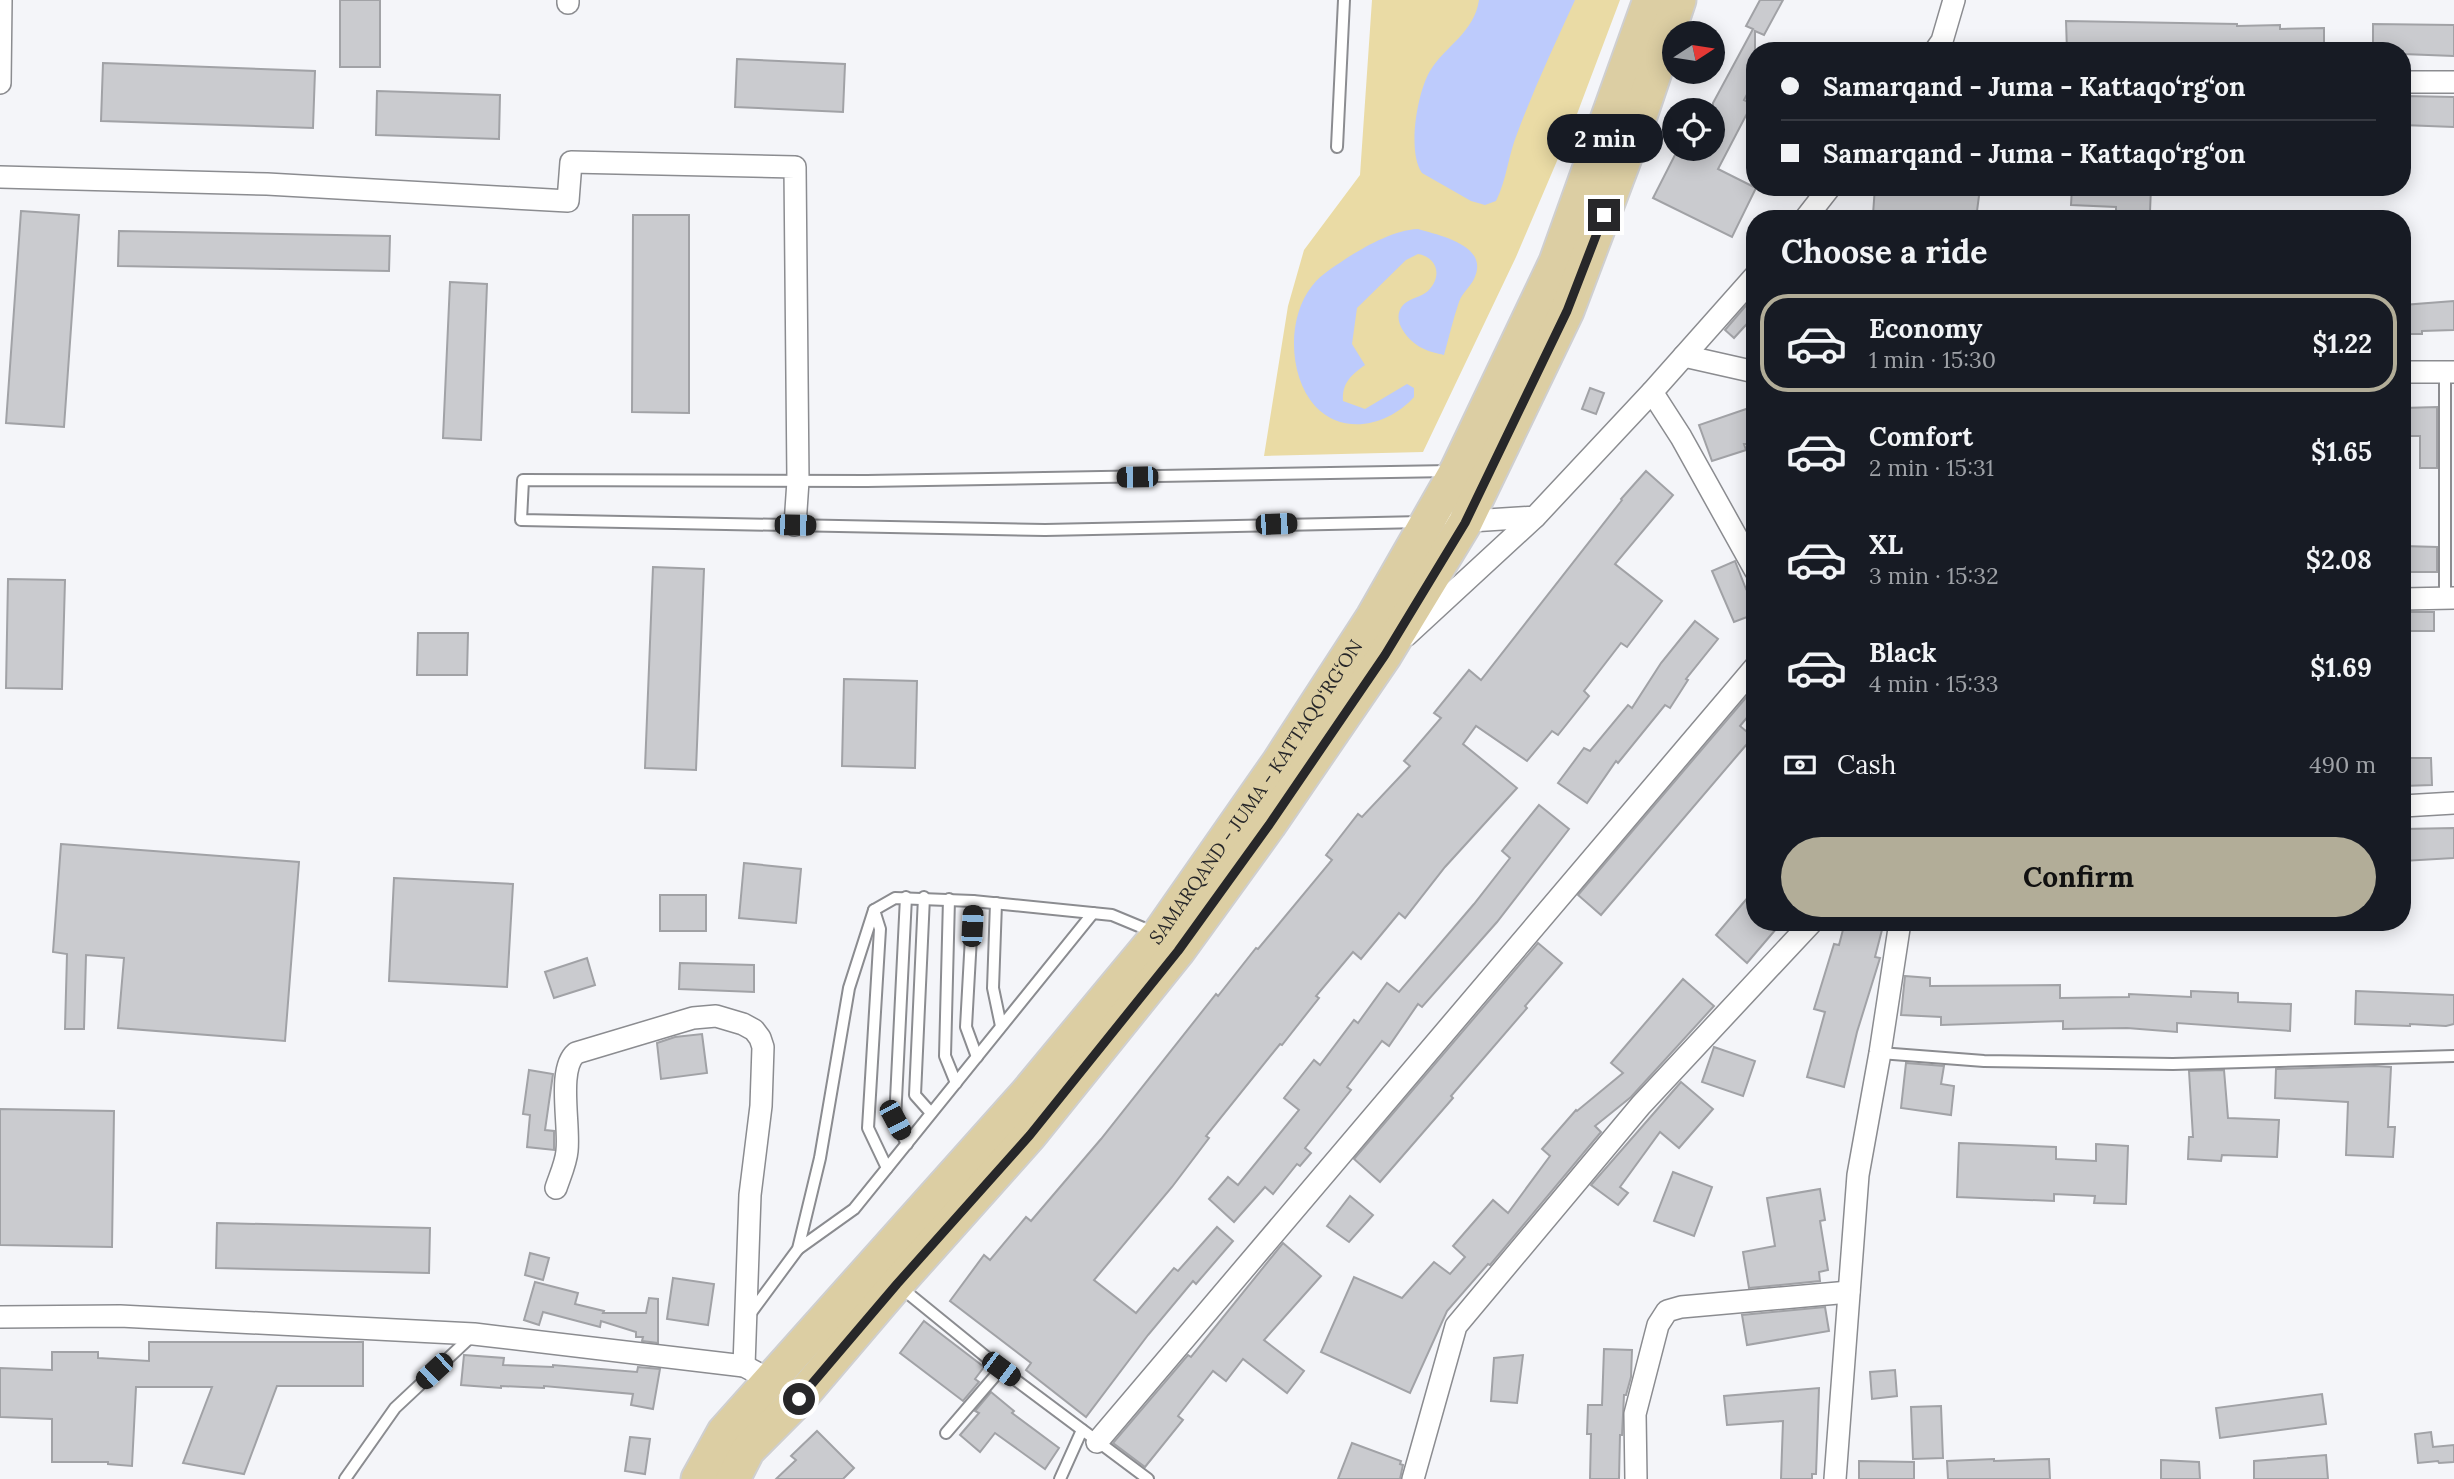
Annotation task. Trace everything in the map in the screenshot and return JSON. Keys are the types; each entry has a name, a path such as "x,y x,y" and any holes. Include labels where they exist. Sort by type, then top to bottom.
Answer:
{"main road":[{"name":"SAMARQAND - JUMA - KATTAQO‘RG‘ON","path":"698,1479 758,1373 1027,1093 1159,934 1279,762 1373,617 1457,471 1556,262 1650,0"},
{"name":"SAMARQAND - JUMA - KATTAQO‘RG‘ON","path":"733,1479 748,1450 799,1399 1030,1135 1178,951 1269,825 1385,655 1465,523 1567,311 1635,131 1679,0"}],"street":[{"path":"0,83 1,0"},
{"path":"1941,42 1954,0"},
{"path":"2411,82 2454,82"},
{"path":"0,177 267,184 568,201 571,162 795,167 798,481 795,525"},
{"path":"1812,210 1823,196"},
{"path":"1385,655 1535,517 1746,286"},
{"path":"1684,356 1746,370"},
{"path":"2411,372 2450,372"},
{"path":"1652,392 1681,437 1746,554"},
{"path":"1429,522 1465,523 1535,517"},
{"path":"2411,599 2450,598"},
{"path":"1089,1436 1746,677"},
{"path":"2411,806 2454,803"},
{"path":"1413,1479 1457,1326 1641,1105 1804,931"},
{"path":"1835,1479 1858,1175 1899,931"},
{"path":"556,1188 567,1154 565,1070 569,1059 576,1054 693,1018 716,1016 754,1030 763,1047 761,1106 750,1195 746,1320 758,1373"},
{"path":"1636,1479 1635,1413 1658,1325 1667,1311 1681,1307 1849,1293"},
{"path":"0,1317 120,1316 474,1335 758,1373 799,1399"}],"lane":[{"path":"1336,147 1344,0"},
{"path":"2450,372 2450,598"},
{"path":"1429,522 1045,530 521,520 523,480 798,481 1457,471"},
{"path":"798,1249 820,1158 849,988 874,910 895,898 906,897 973,901 1112,915 1159,934"},
{"path":"906,897 895,1120 907,1144"},
{"path":"924,897 915,1095 931,1114"},
{"path":"949,899 945,1056 956,1083"},
{"path":"973,901 966,1027 977,1057"},
{"path":"996,903 993,988 1001,1026"},
{"path":"874,910 880,929 868,1128 887,1168"},
{"path":"746,1320 798,1249 854,1209 1093,913"},
{"path":"1880,1053 1984,1061 2173,1064 2454,1056"},
{"path":"897,1284 1001,1369 1148,1479"},
{"path":"345,1479 395,1408 474,1335"},
{"path":"946,1433 1001,1369"},
{"path":"1060,1479 1089,1436"}],"shaded area":[{"path":"1372,0 1620,0 1577,114 1516,257 1423,452 1264,456 1288,306 1304,250 1360,175"}],"water":[{"path":"1479,0 1575,0 1514,142 1500,193 1496,201 1485,205 1471,201 1422,173 1415,151 1415,122 1425,81 1436,62 1466,30"},
{"path":"1418,229 1461,244 1475,258 1477,268 1474,279 1459,302 1444,355 1417,345 1406,335 1399,323 1400,310 1404,304 1428,291 1435,279 1436,268 1433,263 1418,254 1406,260 1357,308 1352,344 1365,365 1348,380 1343,401 1365,409 1407,384 1414,388 1414,397 1392,415 1379,420 1366,424 1339,422 1315,406 1300,379 1294,346 1298,314 1304,299 1320,277 1350,256 1374,242"}],"building":[{"path":"340,0 380,0 380,67 340,67"},
{"path":"1760,0 1783,0 1764,35 1755,31 1755,42 1746,42 1746,115 1725,156 1725,98 1716,98 1723,84 1726,84 1726,79 1753,29 1746,26"},
{"path":"2066,21 2280,25 2280,29 2324,28 2324,42 2067,42"},
{"path":"2373,24 2454,25 2454,56 2411,54 2411,42 2373,42"},
{"path":"737,59 845,64 843,112 735,107"},
{"path":"103,63 315,71 313,128 101,121"},
{"path":"377,91 500,95 499,139 376,135"},
{"path":"2411,96 2454,97 2454,127 2411,125"},
{"path":"1672,161 1722,161 1718,169 1746,183 1746,196 1752,196 1732,237 1653,198"},
{"path":"1874,196 1979,196 1977,210 1873,210"},
{"path":"2072,196 2151,196 2150,210 2116,210 2116,207 2071,205"},
{"path":"21,211 79,215 64,427 6,423"},
{"path":"633,215 689,215 689,413 632,412"},
{"path":"119,231 390,236 389,271 118,266"},
{"path":"450,282 487,284 481,440 443,438"},
{"path":"2454,301 2454,330 2411,334 2411,304"},
{"path":"1746,306 1746,325 1734,338 1725,330"},
{"path":"1590,388 1604,393 1596,414 1582,409"},
{"path":"2437,407 2437,468 2420,468 2420,436 2411,436 2411,408"},
{"path":"1746,409 1746,450 1712,461 1699,425"},
{"path":"1646,471 1673,495 1615,564 1662,601 1627,647 1621,643 1584,691 1589,696 1558,735 1552,731 1527,761 1476,726 1463,744 1517,788 1445,867 1405,918 1399,913 1361,959 1353,952 1316,996 1319,998 1282,1045 1280,1044 1206,1136 1209,1138 1172,1187 1094,1280 1136,1313 1174,1268 1178,1271 1217,1227 1233,1241 1196,1284 1193,1281 1086,1417 1026,1370 1031,1363 950,1301 984,1255 990,1260 1026,1217 1031,1221 1101,1139 1216,994 1218,996 1332,860 1326,855 1358,814 1362,817 1410,766 1404,761 1441,718 1434,713 1469,670 1481,680 1621,499"},
{"path":"2411,546 2437,547 2437,572 2411,572"},
{"path":"1735,561 1746,589 1746,617 1734,622 1712,571"},
{"path":"653,567 704,569 696,770 645,768"},
{"path":"8,579 65,580 62,689 6,688"},
{"path":"2411,612 2434,612 2434,631 2411,631"},
{"path":"1695,621 1718,639 1686,679 1688,680 1670,708 1665,705 1618,763 1616,761 1587,803 1558,783 1584,748 1590,751 1628,705 1632,708 1661,663"},
{"path":"418,633 468,633 467,675 417,675"},
{"path":"844,679 917,681 915,768 842,766"},
{"path":"1746,698 1746,719 1740,726 1746,731 1746,745 1601,915 1578,895"},
{"path":"2411,758 2431,758 2432,785 2411,786"},
{"path":"1539,805 1569,829 1497,922 1422,1007 1418,1004 1389,1046 1382,1041 1347,1087 1351,1090 1305,1148 1311,1153 1300,1166 1297,1164 1273,1194 1265,1187 1234,1222 1209,1199 1228,1177 1238,1185 1299,1110 1284,1098 1314,1060 1320,1065 1354,1020 1358,1023 1387,983 1399,992 1474,904 1510,858 1502,851"},
{"path":"2454,828 2454,858 2411,861 2411,829"},
{"path":"61,844 299,862 285,1041 118,1028 124,958 86,955 84,1029 65,1029 67,954 53,952"},
{"path":"744,863 801,869 796,923 739,918"},
{"path":"394,878 513,884 507,987 389,981"},
{"path":"660,895 706,895 706,931 660,931"},
{"path":"1746,900 1746,931 1774,931 1747,963 1716,935"},
{"path":"1843,931 1882,931 1875,957 1880,958 1857,1032 1844,1087 1807,1077 1825,1012 1814,1009 1834,944 1839,945"},
{"path":"1538,943 1562,963 1451,1096 1453,1098 1380,1182 1354,1159"},
{"path":"587,958 595,985 554,998 545,972"},
{"path":"680,963 754,965 754,992 679,989"},
{"path":"1905,976 1930,978 1930,986 2060,985 2060,998 2129,997 2129,994 2191,997 2191,991 2238,993 2238,1002 2291,1004 2290,1031 2177,1023 2177,1032 2127,1028 2063,1029 2063,1021 1941,1025 1941,1017 1901,1015"},
{"path":"1683,979 1714,1006 1631,1097 1595,1126 1601,1132 1490,1265 1488,1264 1447,1311 1410,1393 1321,1352 1354,1277 1402,1298 1434,1262 1450,1274 1465,1257 1453,1246 1493,1200 1508,1213 1550,1156 1542,1149 1576,1110 1623,1073 1611,1063"},
{"path":"2356,991 2454,995 2454,1024 2355,1024"},
{"path":"702,1034 707,1073 661,1079 657,1043 675,1037"},
{"path":"1714,1047 1755,1061 1743,1096 1702,1082"},
{"path":"1906,1063 1944,1066 1941,1084 1954,1086 1951,1115 1901,1108"},
{"path":"2391,1067 2388,1127 2395,1127 2393,1157 2346,1155 2348,1102 2275,1098 2276,1069"},
{"path":"529,1070 553,1074 545,1130 554,1131 554,1150 527,1147 530,1115 523,1114"},
{"path":"2224,1070 2228,1118 2279,1120 2277,1157 2222,1155 2221,1161 2188,1159 2189,1137 2193,1137 2189,1071"},
{"path":"1681,1082 1713,1109 1679,1148 1660,1132 1620,1187 1628,1193 1618,1205 1591,1185"},
{"path":"0,1109 114,1111 112,1247 0,1245"},
{"path":"1959,1143 2056,1147 2056,1159 2096,1161 2096,1144 2128,1146 2126,1204 2094,1203 2095,1196 2054,1194 2054,1201 1957,1197"},
{"path":"1673,1172 1712,1187 1694,1236 1654,1221"},
{"path":"1820,1189 1825,1220 1820,1221 1828,1270 1819,1272 1820,1281 1749,1288 1743,1252 1775,1246 1767,1198"},
{"path":"1350,1196 1373,1215 1349,1242 1327,1226"},
{"path":"217,1223 430,1228 429,1273 216,1268"},
{"path":"1283,1243 1321,1276 1264,1340 1304,1371 1287,1393 1243,1359 1226,1381 1213,1371 1178,1416 1183,1420 1145,1467 1113,1443 1188,1355 1191,1357"},
{"path":"530,1253 549,1258 543,1280 525,1275"},
{"path":"673,1278 714,1284 708,1325 667,1319"},
{"path":"535,1282 578,1293 575,1304 604,1311 603,1313 646,1313 649,1298 658,1299 658,1343 642,1341 643,1337 636,1337 636,1332 601,1321 600,1327 543,1312 539,1325 524,1320"},
{"path":"1825,1307 1829,1331 1747,1345 1742,1315"},
{"path":"924,1321 984,1367 975,1379 979,1382 963,1401 900,1353"},
{"path":"149,1342 363,1342 363,1386 277,1386 244,1474 183,1463 212,1387 136,1387 132,1466 108,1462 52,1462 52,1419 0,1417 0,1368 52,1370 52,1352 98,1352 98,1358 149,1361"},
{"path":"1604,1349 1632,1350 1631,1377 1624,1395 1619,1479 1590,1479 1591,1434 1587,1434 1588,1405 1602,1405"},
{"path":"464,1355 504,1358 503,1365 553,1365 637,1372 638,1367 660,1369 653,1409 631,1405 633,1394 544,1386 501,1388 461,1385"},
{"path":"1523,1355 1517,1403 1491,1401 1494,1358"},
{"path":"1895,1370 1897,1396 1872,1399 1870,1372"},
{"path":"1819,1388 1816,1474 1812,1474 1812,1479 1781,1479 1783,1421 1727,1425 1724,1396"},
{"path":"991,1392 1014,1411 1012,1413 1059,1448 1045,1469 995,1433 980,1452 960,1435 979,1413 975,1411"},
{"path":"2322,1394 2326,1424 2220,1438 2216,1408"},
{"path":"1941,1406 1943,1458 1913,1459 1911,1407"},
{"path":"817,1431 854,1468 843,1479 776,1479 796,1460 791,1456"},
{"path":"2431,1432 2433,1447 2454,1445 2454,1462 2418,1463 2415,1434"},
{"path":"630,1437 650,1439 645,1474 625,1471"},
{"path":"1352,1443 1401,1461 1400,1464 1403,1465 1400,1479 1338,1479"},
{"path":"2326,1455 2328,1479 2254,1479 2254,1461"},
{"path":"2049,1459 2050,1479 1948,1479 1947,1461"},
{"path":"2161,1460 2199,1462 2200,1479 2161,1479"},
{"path":"1859,1461 1914,1462 1914,1479 1859,1479"}],"route":[{"path":"799,1399 1030,1135 1178,951 1269,825 1385,655 1465,523 1567,311 1604,215"}]}
